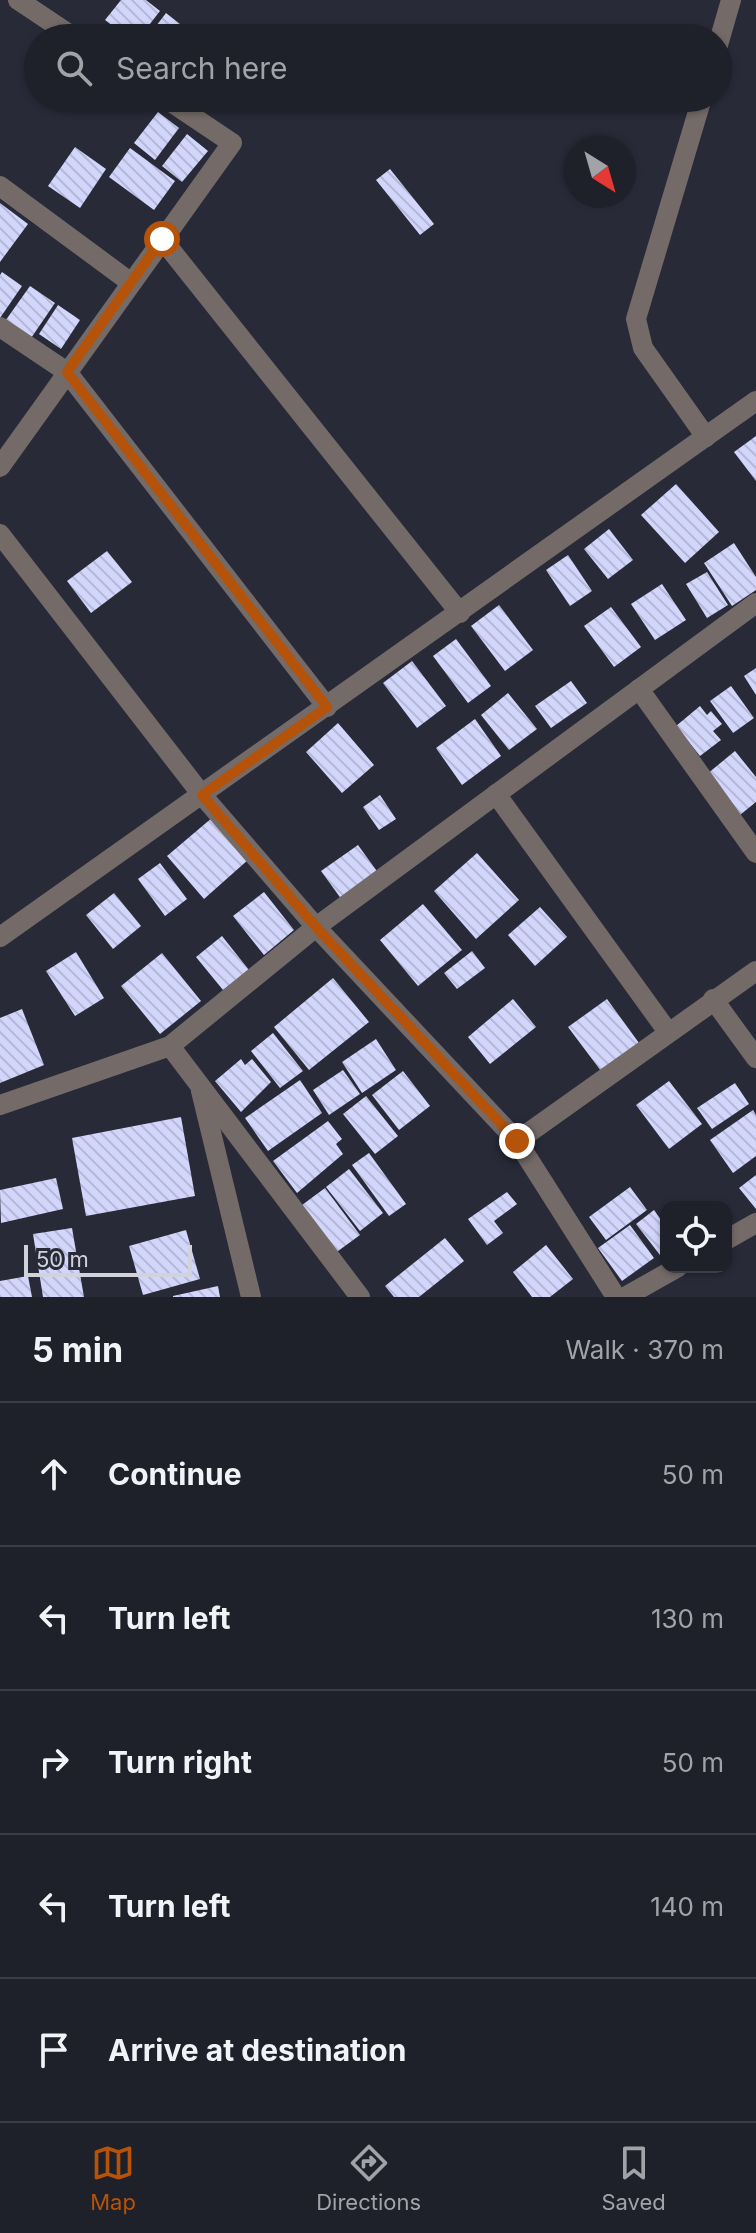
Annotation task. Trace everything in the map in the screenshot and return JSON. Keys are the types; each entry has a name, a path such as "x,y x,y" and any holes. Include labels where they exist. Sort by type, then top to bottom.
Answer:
{"street":[{"path":"18,0 54,24"},
{"path":"724,24 731,0"},
{"path":"0,467 232,143 186,112"},
{"path":"698,112 636,319 643,348 706,437"},
{"path":"0,186 130,282"},
{"path":"162,239 460,613"},
{"path":"0,327 67,372 327,707"},
{"path":"0,937 756,401"},
{"path":"0,534 202,795 316,927 517,1141 616,1297"},
{"path":"0,1105 170,1046 316,927 756,603"},
{"path":"639,689 756,853"},
{"path":"496,794 668,1032"},
{"path":"517,1141 756,971"},
{"path":"713,999 756,1058"},
{"path":"170,1046 360,1297"},
{"path":"200,1083 251,1297"},
{"path":"732,1237 756,1223"},
{"path":"625,1297 667,1273"}],"building":[{"path":"121,0 146,0 160,11 150,24 110,24 105,20"},
{"path":"166,13 180,24 158,24"},
{"path":"158,112 179,128 155,160 134,143"},
{"path":"187,134 208,151 182,182 162,166"},
{"path":"75,147 106,169 80,208 48,186"},
{"path":"130,148 175,181 154,210 109,177"},
{"path":"390,169 434,224 420,235 376,180"},
{"path":"0,203 28,224 0,262"},
{"path":"2,272 22,286 0,318 0,275"},
{"path":"30,286 55,303 29,341 3,324"},
{"path":"58,305 80,320 61,349 39,334"},
{"path":"756,436 756,481 734,452"},
{"path":"676,484 719,532 685,563 641,515"},
{"path":"609,529 633,560 608,579 584,549"},
{"path":"734,543 756,577 756,590 732,606 704,563"},
{"path":"107,551 132,582 91,613 67,581"},
{"path":"568,555 592,591 570,606 546,570"},
{"path":"707,572 728,605 707,618 686,584"},
{"path":"662,584 686,620 655,640 631,604"},
{"path":"499,605 533,650 505,671 471,626"},
{"path":"611,607 641,647 614,667 584,626"},
{"path":"456,639 491,686 468,703 433,656"},
{"path":"412,661 446,706 417,728 383,683"},
{"path":"756,668 756,695 744,676"},
{"path":"571,681 587,703 551,728 535,706"},
{"path":"731,686 754,718 733,733 710,701"},
{"path":"508,693 537,729 509,750 481,715"},
{"path":"700,706 707,715 711,711 722,724 713,731 721,740 700,756 676,726"},
{"path":"475,719 501,756 462,785 436,748"},
{"path":"338,723 374,765 342,793 306,752"},
{"path":"735,751 756,777 756,802 735,819 701,779"},
{"path":"380,795 396,819 379,830 363,807"},
{"path":"213,817 249,859 204,899 167,856"},
{"path":"358,845 379,874 342,900 321,871"},
{"path":"477,853 519,900 476,939 434,891"},
{"path":"160,863 187,899 165,916 138,879"},
{"path":"264,892 294,930 264,955 233,916"},
{"path":"114,893 141,926 113,949 86,915"},
{"path":"423,904 462,950 418,986 380,940"},
{"path":"540,907 567,937 535,966 508,935"},
{"path":"222,936 249,970 223,990 196,957"},
{"path":"472,951 485,968 457,989 444,973"},
{"path":"76,952 104,998 75,1016 46,971"},
{"path":"162,953 201,1001 160,1034 121,986"},
{"path":"333,978 369,1022 309,1070 274,1027"},
{"path":"513,999 536,1027 490,1064 468,1037"},
{"path":"607,999 639,1043 601,1071 568,1027"},
{"path":"22,1009 44,1065 0,1083 0,1018"},
{"path":"273,1033 303,1071 280,1088 251,1051"},
{"path":"376,1039 396,1070 362,1093 342,1062"},
{"path":"241,1059 245,1065 252,1059 271,1082 241,1112 215,1081"},
{"path":"343,1070 360,1094 329,1115 313,1090"},
{"path":"403,1071 430,1106 399,1130 372,1095"},
{"path":"300,1080 322,1113 268,1151 245,1118"},
{"path":"669,1081 702,1124 669,1149 636,1105"},
{"path":"735,1083 749,1104 712,1129 697,1108"},
{"path":"366,1096 398,1136 375,1154 343,1114"},
{"path":"753,1110 756,1115 756,1156 733,1173 710,1140"},
{"path":"181,1117 195,1196 86,1216 72,1138"},
{"path":"328,1121 342,1139 336,1144 343,1154 297,1193 273,1161"},
{"path":"369,1153 406,1204 389,1216 352,1165"},
{"path":"349,1169 383,1213 360,1231 326,1187"},
{"path":"756,1175 756,1209 739,1188"},
{"path":"56,1178 63,1209 1,1223 0,1190"},
{"path":"630,1187 647,1210 606,1240 589,1217"},
{"path":"325,1188 360,1235 334,1254 298,1208"},
{"path":"507,1192 517,1204 494,1221 503,1233 487,1245 468,1219"},
{"path":"654,1210 660,1218 660,1255 636,1224"},
{"path":"630,1225 654,1258 622,1281 598,1248"},
{"path":"72,1228 84,1297 43,1297 33,1234"},
{"path":"186,1230 200,1279 143,1295 129,1246"},
{"path":"445,1238 464,1261 419,1297 394,1297 385,1286"},
{"path":"546,1245 573,1279 550,1297 532,1297 513,1272"},
{"path":"28,1276 32,1297 0,1297 0,1281"},
{"path":"218,1286 220,1297 173,1297 173,1296"}],"route":[{"path":"162,239 67,372 327,707 202,795 316,927 517,1141"}]}
